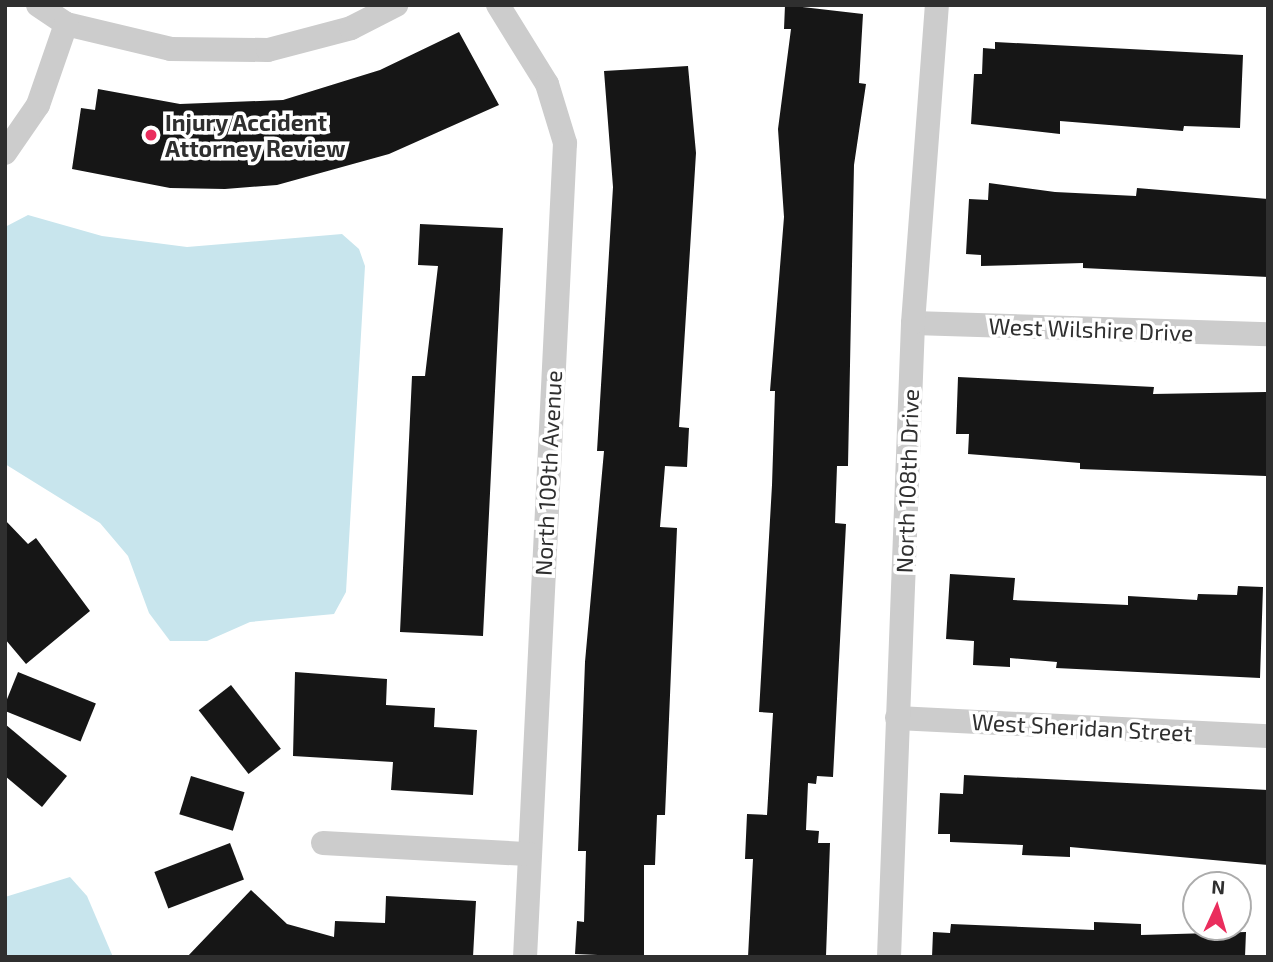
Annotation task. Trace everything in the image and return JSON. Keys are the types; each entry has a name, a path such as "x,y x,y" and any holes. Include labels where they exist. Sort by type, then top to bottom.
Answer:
{"street":[{"path":"38,5 66,24 171,49 268,50 351,29 396,5"},
{"name":"North 109th Avenue","path":"498,5 547,84 565,143 525,957"},
{"name":"North 108th Drive","path":"889,957 913,323 937,5"},
{"path":"5,153 38,105 66,24"},
{"name":"West Wilshire Drive","path":"913,323 1268,334"},
{"name":"West Sheridan Street","path":"897,718 1268,736"},
{"path":"323,843 529,853"}],"water":[{"path":"28,215 102,236 187,247 342,234 359,249 365,266 346,592 334,614 250,622 207,641 170,641 149,613 128,556 100,523 5,464 5,227"},
{"path":"70,877 87,896 113,957 5,957 5,897"}],"building":[{"path":"785,5 863,14 859,83 866,84 854,165 848,466 837,466 835,523 846,524 833,777 817,776 816,784 808,783 806,830 819,831 818,843 830,843 826,956 748,957 753,859 745,859 747,814 767,815 773,713 759,712 772,485 775,391 770,391 784,217 778,129 791,29 784,29"},
{"path":"459,32 499,105 389,154 277,185 225,189 170,188 72,169 81,108 95,110 98,89 180,104 283,100 380,70"},
{"path":"995,42 1243,55 1240,128 1184,126 1183,131 1060,121 1060,134 971,124 974,74 982,74 983,48 995,49"},
{"path":"688,66 696,153 679,427 689,428 687,467 665,466 660,527 677,528 665,815 657,815 655,865 644,865 644,957 575,954 577,921 584,922 586,851 578,851 585,662 604,451 597,451 613,187 604,71"},
{"path":"989,183 1055,192 1136,196 1137,188 1268,199 1268,277 1083,268 1083,263 981,266 981,255 966,254 969,199 988,200"},
{"path":"420,224 503,228 483,636 400,632 412,376 425,376 438,266 418,265"},
{"path":"958,377 1154,387 1153,394 1266,392 1266,476 1080,469 1080,463 968,454 969,434 956,434"},
{"path":"5,520 28,544 36,538 90,611 26,664 5,639"},
{"path":"950,574 1015,578 1013,600 1128,605 1128,596 1197,600 1198,594 1237,595 1238,586 1263,587 1260,678 1056,668 1057,662 1010,658 1010,667 973,665 974,641 946,639"},
{"path":"18,672 96,703 81,741 5,711 5,704"},
{"path":"295,672 387,679 386,705 435,708 434,727 477,730 473,795 391,790 393,762 293,756"},
{"path":"231,685 281,749 249,774 199,710"},
{"path":"5,724 67,776 42,807 5,776"},
{"path":"964,775 1268,790 1268,865 1070,847 1070,857 1022,855 1023,845 950,842 950,834 938,834 940,793 963,794"},
{"path":"191,776 245,792 233,831 179,814"},
{"path":"230,843 244,879 168,908 154,872"},
{"path":"251,890 287,924 334,937 335,921 385,923 386,896 476,901 473,957 187,957"},
{"path":"1094,922 1141,924 1141,935 1182,934 1182,941 1246,941 1245,957 932,957 933,932 950,933 951,924 1094,930"}],"place":[{"name":"Injury Accident Attorney Review","path":"151,135"}]}
